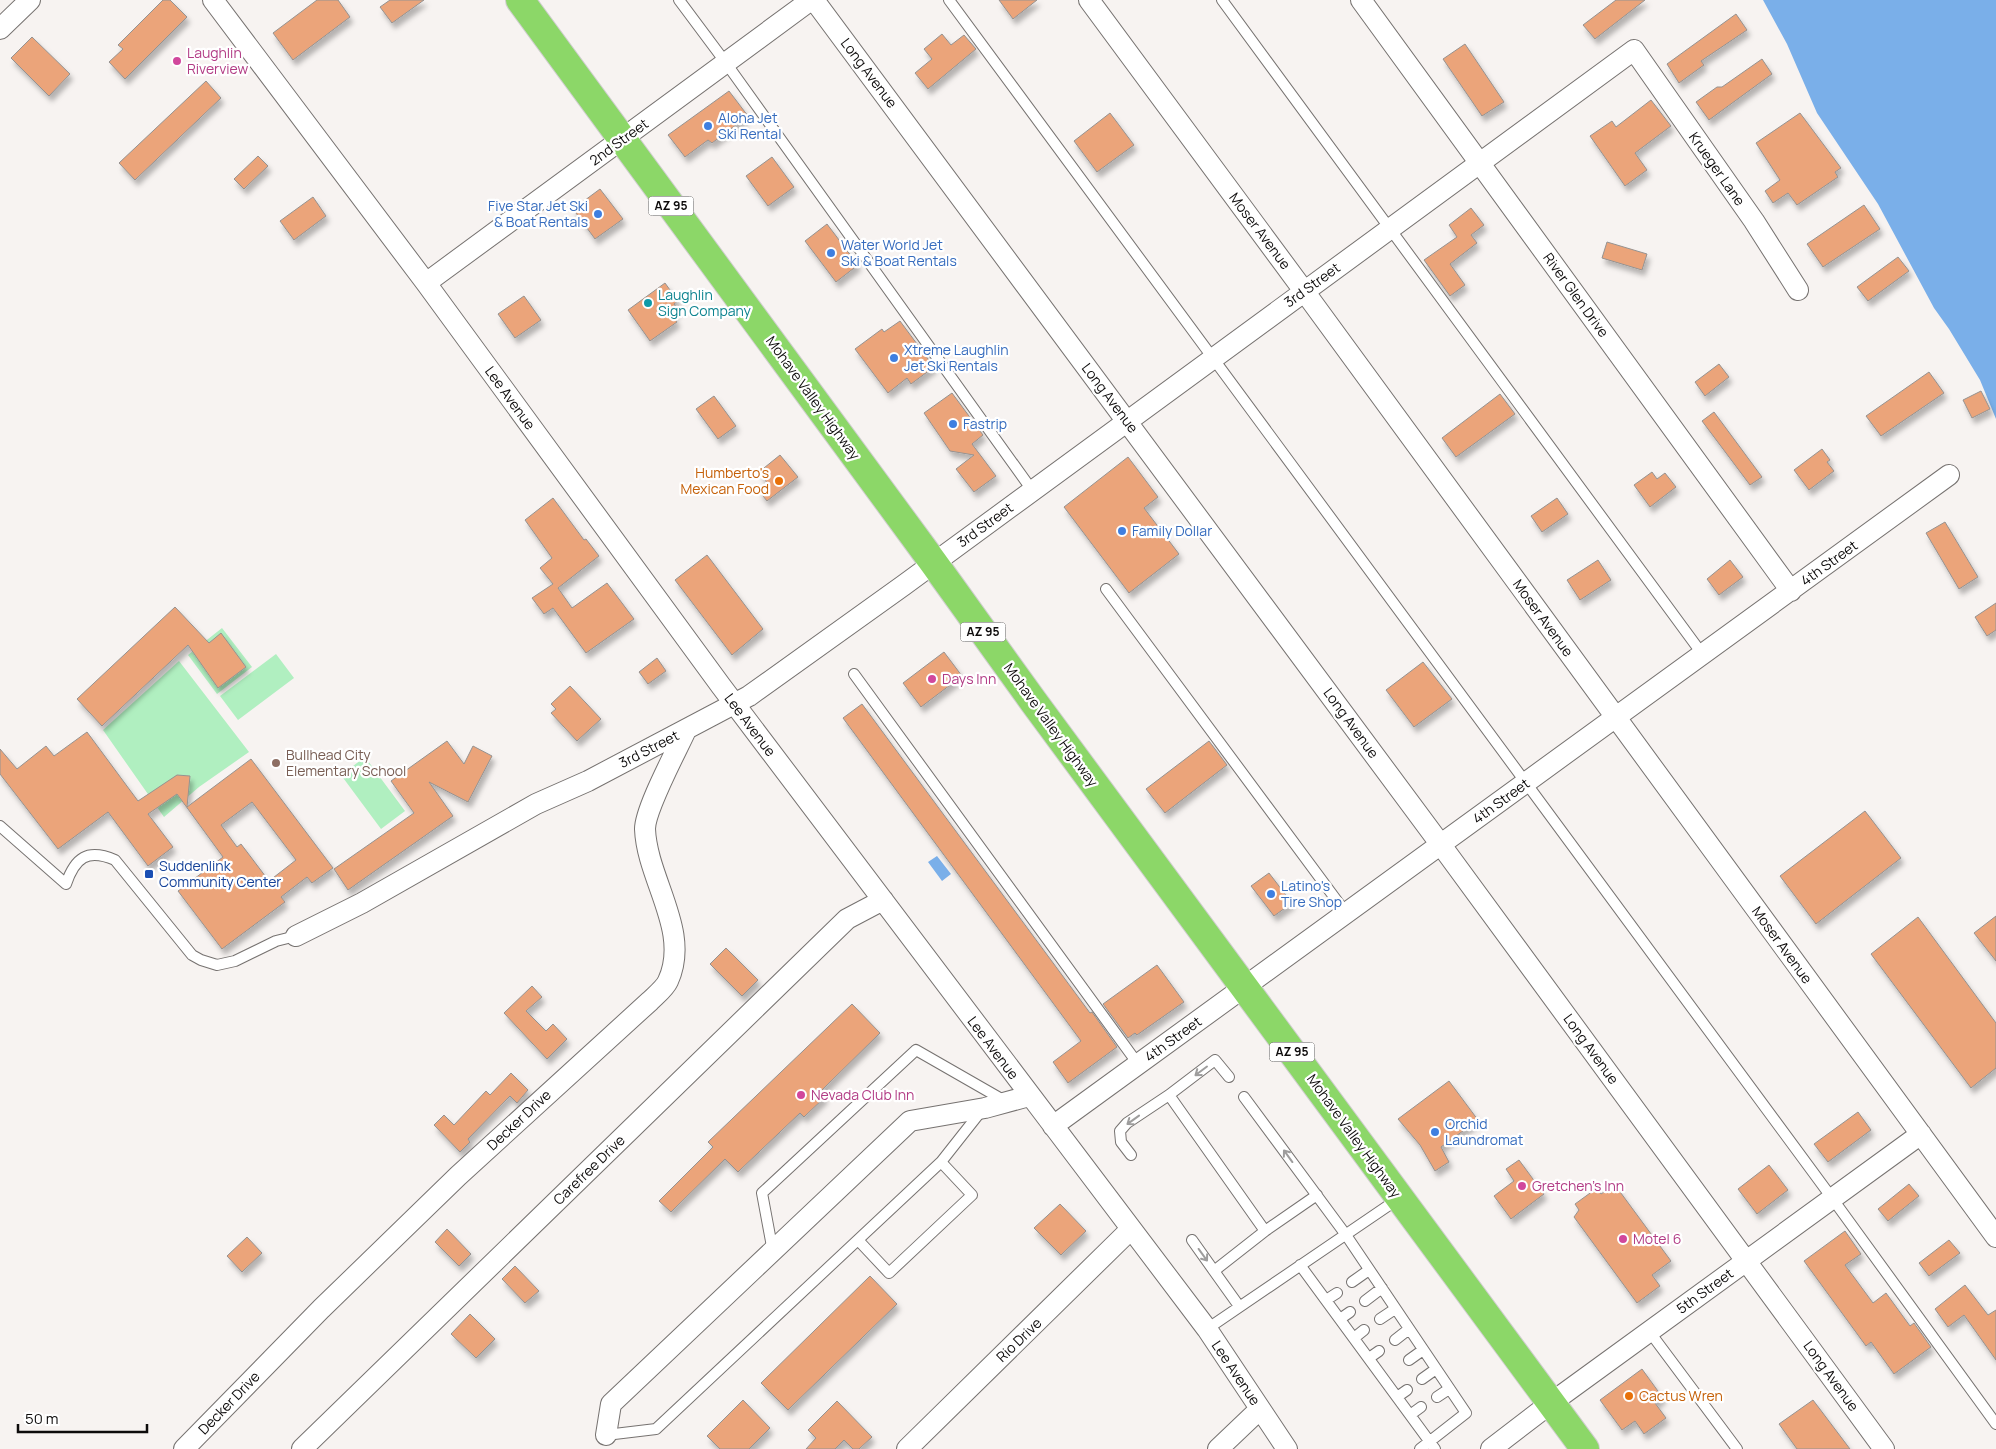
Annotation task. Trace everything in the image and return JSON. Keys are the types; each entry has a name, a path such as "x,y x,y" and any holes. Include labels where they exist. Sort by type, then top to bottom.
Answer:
{"highway":[{"name":"Mohave Valley Highway","path":"520,0 1033,701 1585,1449"}],"street":[{"path":"0,29 30,0"},
{"name":"Lee Avenue","path":"213,0 426,284 734,703 1206,1329 1287,1449"},
{"name":"2nd Street","path":"426,284 813,0"},
{"name":"Long Avenue","path":"813,0 1441,844 1884,1449"},
{"name":"Moser Avenue","path":"1089,0 1996,1238"},
{"name":"River Glen Drive","path":"1361,0 1791,591"},
{"name":"3rd Street","path":"296,936 362,903 536,804 588,781 749,696 1634,50"},
{"name":"Krueger Lane","path":"1634,50 1754,221 1798,290"},
{"name":"4th Street","path":"1052,1126 1950,475"},
{"name":"Decker Drive","path":"184,1449 321,1309 458,1176 668,983 675,958 675,944 672,927 654,873 646,829 647,813 686,730"},
{"name":"Carefree Drive","path":"302,1449 847,919 883,900"},
{"path":"606,1435 611,1404 774,1252 910,1121 985,1108 1029,1096"},
{"name":"5th Street","path":"1492,1449 1551,1403 1920,1134"},
{"name":"Rio Drive","path":"907,1449 1130,1230"},
{"path":"1218,1449 1260,1409"}],"lane":[{"path":"679,0 1032,490"},
{"path":"949,0 1832,1198 1996,1424"},
{"path":"1222,0 1703,655"},
{"path":"1106,589 1346,913"},
{"path":"854,674 1138,1064"},
{"path":"0,826 66,884 72,867 78,860 93,855 115,860 192,955 201,960 217,965 235,961 276,941 296,936"},
{"path":"774,1252 762,1193 916,1050 1006,1102"},
{"path":"1131,1155 1121,1142 1120,1131 1127,1123 1169,1095 1215,1060 1229,1077"},
{"path":"1169,1095 1265,1231"},
{"path":"1244,1097 1346,1235 1466,1413 1433,1445 1420,1449"},
{"path":"606,1435 656,1429 941,1162 985,1108"},
{"path":"858,1240 889,1273 972,1195 941,1162"},
{"path":"1214,1270 1316,1195"},
{"path":"1206,1329 1400,1198"},
{"path":"1192,1240 1239,1306"},
{"path":"1300,1265 1433,1445"},
{"path":"1352,1282 1369,1270"},
{"path":"1365,1301 1382,1288"},
{"path":"1326,1300 1337,1292"},
{"path":"1380,1319 1395,1309"},
{"path":"1340,1319 1350,1312"},
{"path":"1395,1340 1409,1329"},
{"path":"1354,1338 1364,1330"},
{"path":"1649,1331 1736,1449"},
{"path":"1409,1360 1423,1350"},
{"path":"1369,1358 1380,1351"},
{"path":"1422,1378 1436,1369"},
{"path":"1383,1378 1393,1372"},
{"path":"1437,1397 1449,1388"},
{"path":"1397,1397 1407,1390"},
{"path":"1410,1415 1421,1407"}],"green space":[{"path":"222,628 252,667 217,694 188,655"},
{"path":"276,654 294,678 238,720 220,696"},
{"path":"179,661 249,752 199,787 164,817 103,730"},
{"path":"365,757 405,811 381,829 341,775"}],"water":[{"path":"1763,0 1996,0 1996,419 1980,380 1934,308 1878,204 1817,113 1787,44"},
{"path":"937,856 951,874 942,881 928,862"}],"building":[{"path":"163,0 170,0 187,17 125,79 109,62 123,49 118,45"},
{"path":"317,0 338,0 350,17 293,60 273,33"},
{"path":"390,0 424,0 392,23 380,7"},
{"path":"999,0 1037,0 1013,19"},
{"path":"1616,0 1645,0 1595,39 1583,25"},
{"path":"1736,14 1747,30 1701,61 1704,65 1679,83 1667,64"},
{"path":"942,34 951,45 964,35 976,49 928,89 915,73 932,59 924,49"},
{"path":"32,37 70,74 49,96 11,58"},
{"path":"1465,44 1504,102 1482,116 1443,59"},
{"path":"1762,59 1772,74 1709,120 1696,102 1717,87 1722,87"},
{"path":"206,81 221,98 135,180 119,163"},
{"name":"Aloha Jet Ski Rental","path":"729,91 748,116 712,143 708,140 685,157 668,135"},
{"path":"1651,100 1671,126 1635,153 1647,170 1625,186 1590,136 1612,121 1616,127"},
{"path":"1110,113 1134,145 1097,172 1074,141"},
{"path":"1800,113 1841,168 1835,172 1838,177 1797,205 1788,193 1773,203 1765,191 1780,180 1756,143"},
{"path":"258,156 268,166 244,189 234,179"},
{"path":"772,157 794,187 768,206 746,176"},
{"name":"Five Star Jet Ski & Boat Rentals","path":"600,189 623,219 595,239 573,209"},
{"path":"313,197 326,216 294,240 280,221"},
{"path":"1864,205 1880,229 1823,267 1807,244"},
{"path":"1471,208 1484,225 1471,235 1477,243 1450,264 1465,285 1450,296 1424,260 1457,237 1449,225"},
{"name":"Water World Jet Ski & Boat Rentals","path":"827,224 858,265 836,282 805,241"},
{"path":"1607,242 1647,254 1642,270 1602,258"},
{"path":"1898,257 1909,271 1868,301 1857,287"},
{"path":"665,283 678,301 674,304 678,310 672,314 677,322 650,341 628,310"},
{"path":"524,296 541,320 515,338 498,314"},
{"name":"Xtreme Laughlin Jet Ski Rentals","path":"900,321 934,367 911,384 907,378 888,393 855,349 882,329 884,332"},
{"path":"1719,364 1729,377 1705,396 1695,382"},
{"path":"1929,372 1944,393 1881,436 1866,416"},
{"path":"1981,391 1990,409 1972,418 1963,400"},
{"name":"Fastrip","path":"952,393 983,435 972,444 996,476 974,492 956,469 974,455 950,451 924,413"},
{"path":"1500,394 1515,414 1456,457 1442,438"},
{"path":"714,396 736,426 718,439 696,409"},
{"path":"1714,412 1762,477 1750,485 1702,421"},
{"path":"1822,449 1830,460 1827,462 1834,471 1809,490 1794,470"},
{"name":"Humberto's Mexican Food","path":"780,455 798,477 767,501 759,491 768,484 759,472"},
{"name":"Family Dollar","path":"1128,457 1158,497 1144,508 1179,554 1129,593 1064,507"},
{"path":"1652,472 1657,479 1665,473 1676,487 1650,507 1634,485"},
{"path":"553,498 584,540 586,539 599,556 558,588 572,608 607,583 634,619 586,653 553,608 544,614 532,598 553,584 540,568 552,558 525,520"},
{"path":"1557,498 1568,514 1542,532 1531,516"},
{"path":"1945,522 1978,577 1959,589 1926,533"},
{"path":"707,555 763,629 732,655 675,580"},
{"path":"1598,560 1611,580 1580,600 1567,580"},
{"path":"1730,560 1743,577 1719,595 1707,579"},
{"path":"1996,603 1996,630 1987,636 1975,617"},
{"path":"175,607 209,643 221,633 246,667 218,688 188,645 102,726 77,699"},
{"name":"Days Inn","path":"944,652 962,676 921,707 903,683"},
{"path":"657,658 666,671 648,684 639,672"},
{"path":"1423,662 1452,699 1414,727 1386,690"},
{"path":"570,686 601,719 577,741 551,713 556,709 551,704"},
{"path":"862,704 1117,1047 1068,1083 1053,1062 1081,1041 843,718"},
{"path":"87,732 138,801 177,775 190,776 187,807 251,759 333,868 312,883 307,877 281,897 285,902 222,949 178,891 223,857 177,794 148,814 173,847 148,866 108,812 58,849 0,774 0,749 17,769 46,746 54,756","holes":["252,802 296,860 269,881 241,844 237,847 221,825"]},
{"path":"447,741 464,764 473,746 492,756 468,802 429,782 453,816 348,890 334,869 414,813 391,781"},
{"path":"1209,741 1227,765 1165,813 1146,789"},
{"path":"1865,811 1901,858 1816,924 1780,876"},
{"name":"Latino's Tire Shop","path":"1269,873 1292,903 1274,916 1251,886"},
{"path":"1996,916 1996,961 1974,933"},
{"path":"1918,917 1996,1023 1996,1068 1971,1088 1871,954"},
{"path":"726,948 758,980 742,996 710,964"},
{"path":"1157,965 1184,1002 1137,1035 1135,1033 1128,1038 1103,1004"},
{"path":"532,986 542,997 526,1011 546,1031 553,1024 567,1039 547,1059 504,1013"},
{"path":"852,1004 880,1033 820,1092 825,1097 804,1117 800,1113 738,1172 725,1159 671,1212 659,1201 713,1147 708,1142"},
{"path":"511,1073 528,1090 517,1103 510,1096 468,1139 470,1142 460,1152 434,1125 444,1115 454,1125 486,1091 490,1095"},
{"name":"Orchid Laundromat","path":"1449,1081 1478,1120 1441,1147 1449,1162 1435,1171 1420,1145 1398,1119"},
{"path":"1858,1112 1871,1130 1828,1162 1814,1144"},
{"name":"Gretchen's Inn","path":"1519,1160 1544,1194 1511,1219 1494,1196 1514,1181 1506,1169"},
{"path":"1769,1165 1788,1190 1757,1214 1738,1189"},
{"path":"1909,1184 1919,1196 1888,1221 1878,1209"},
{"name":"Motel 6","path":"1615,1185 1671,1261 1652,1275 1660,1286 1637,1303 1574,1217 1579,1210 1575,1204 1597,1188 1601,1194"},
{"path":"1060,1204 1086,1231 1061,1255 1034,1228"},
{"path":"447,1229 471,1254 459,1266 435,1242"},
{"path":"1845,1231 1861,1254 1845,1265 1873,1303 1886,1293 1910,1326 1914,1323 1931,1347 1894,1374 1871,1342 1866,1346 1804,1261"},
{"path":"247,1237 262,1253 242,1272 227,1256"},
{"path":"1949,1240 1960,1253 1929,1276 1919,1263"},
{"path":"515,1266 539,1291 525,1303 502,1279"},
{"path":"870,1276 897,1304 788,1410 761,1383"},
{"path":"1965,1285 1988,1315 1996,1310 1996,1360 1964,1315 1948,1327 1935,1309"},
{"path":"470,1314 495,1339 476,1358 451,1334"},
{"path":"1642,1369 1663,1398 1655,1403 1666,1418 1644,1434 1635,1421 1622,1430 1600,1400"},
{"path":"743,1400 770,1428 749,1449 720,1449 707,1436"},
{"path":"1813,1400 1850,1449 1797,1449 1779,1424"},
{"path":"837,1401 872,1437 859,1449 853,1449 844,1440 835,1449 806,1449 816,1438 808,1430"}],"place":[{"name":"Laughlin Riverview","path":"177,61"},
{"name":"Aloha Jet Ski Rental","path":"708,126"},
{"name":"Five Star Jet Ski & Boat Rentals","path":"598,214"},
{"name":"Water World Jet Ski & Boat Rentals","path":"831,253"},
{"name":"Laughlin Sign Company","path":"648,303"},
{"name":"Xtreme Laughlin Jet Ski Rentals","path":"894,358"},
{"name":"Fastrip","path":"953,424"},
{"name":"Humberto's Mexican Food","path":"779,481"},
{"name":"Family Dollar","path":"1122,531"},
{"name":"Days Inn","path":"932,679"},
{"name":"Bullhead City Elementary School","path":"276,763"},
{"name":"Suddenlink Community Center","path":"149,874"},
{"name":"Latino's Tire Shop","path":"1271,894"},
{"name":"Nevada Club Inn","path":"801,1095"},
{"name":"Orchid Laundromat","path":"1435,1132"},
{"name":"Gretchen's Inn","path":"1522,1186"},
{"name":"Motel 6","path":"1623,1239"},
{"name":"Cactus Wren","path":"1629,1396"}]}
